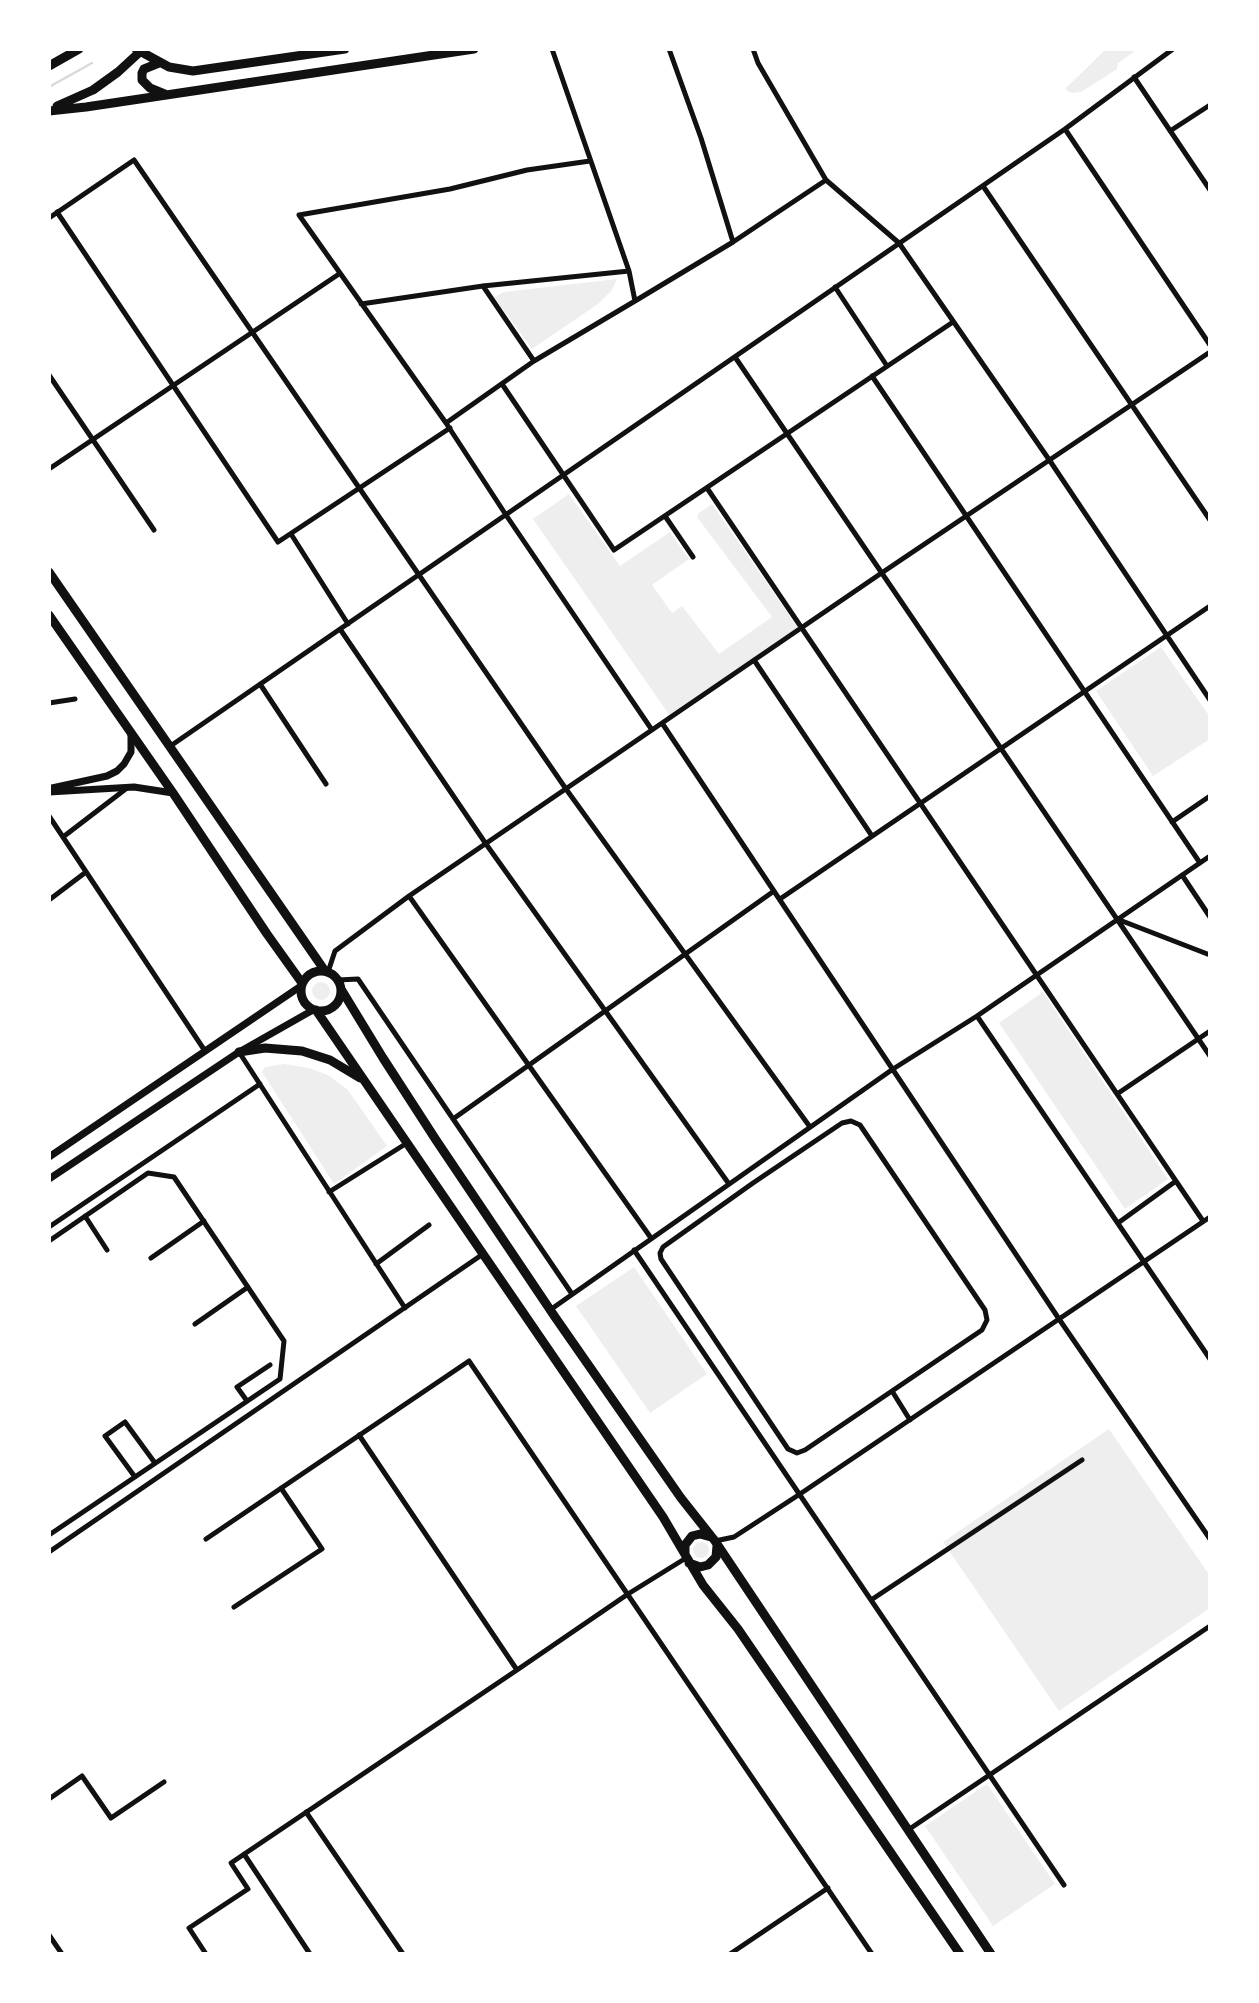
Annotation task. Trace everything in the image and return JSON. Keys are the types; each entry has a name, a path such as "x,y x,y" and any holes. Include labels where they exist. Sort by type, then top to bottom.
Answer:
{"main road":[{"path":"49,66 63,54 79,49"},
{"path":"49,110 93,90 118,72 140,50 159,63 193,71 345,49"},
{"path":"49,110 86,107 474,49"},
{"path":"159,63 144,69 142,80 150,88 167,95"},
{"path":"49,572 169,747 327,971 339,984 419,1115 550,1310 714,1542 992,1954"},
{"path":"50,619 173,793 301,985 302,999 315,1010 367,1083 663,1517 703,1585 738,1629 960,1954"},
{"path":"301,985 310,974 327,971"},
{"path":"315,1010 326,1010 334,1006 340,998 339,984"},
{"path":"239,1052 265,1048 302,1051 343,1067 367,1083"},
{"path":"687,1559 685,1545 690,1538 700,1534 714,1542"},
{"path":"687,1559 700,1567 710,1564 716,1558 714,1542"}],"street":[{"path":"552,49 629,271 635,301"},
{"path":"669,49 701,138 733,242"},
{"path":"753,49 758,63 826,180 899,243 1210,700"},
{"path":"169,747 1065,129 1173,49"},
{"path":"1135,78 1210,190"},
{"path":"1170,131 1210,105"},
{"path":"1065,129 1210,345"},
{"path":"49,218 134,160 566,789 810,1127"},
{"path":"590,161 527,170 450,189 299,215 448,425 652,730"},
{"path":"57,212 278,542 359,488 534,361 733,242 826,180"},
{"path":"983,186 1210,520"},
{"path":"361,304 483,286 629,271"},
{"path":"49,469 339,274"},
{"path":"483,286 534,361"},
{"path":"835,288 887,366"},
{"path":"502,384 614,550 953,321"},
{"path":"327,971 335,951 409,896 1210,352"},
{"path":"735,357 1210,1056"},
{"path":"49,375 154,530"},
{"path":"873,376 1200,863"},
{"path":"706,488 1203,1221"},
{"path":"665,516 693,557"},
{"path":"291,534 348,624"},
{"path":"780,899 1210,606"},
{"path":"340,629 486,844 729,1184"},
{"path":"754,660 872,836"},
{"path":"260,684 326,784"},
{"path":"49,703 75,699"},
{"path":"662,723 1059,1319 1210,1539"},
{"path":"49,791 117,771 131,752 131,732"},
{"path":"63,837 127,788"},
{"path":"49,791 147,788 173,793"},
{"path":"1172,822 1210,796"},
{"path":"49,817 205,1051"},
{"path":"550,1310 893,1069 977,1016 1210,856"},
{"path":"49,900 86,872"},
{"path":"1182,875 1210,917"},
{"path":"453,1119 774,891"},
{"path":"409,896 651,1238"},
{"path":"1117,919 1210,955"},
{"path":"339,984 358,979 572,1294"},
{"path":"49,1157 301,985"},
{"path":"49,1179 239,1052 315,1010"},
{"path":"977,1016 1210,1359"},
{"path":"1117,1094 1210,1031"},
{"path":"239,1052 405,1308"},
{"path":"49,1227 260,1084"},
{"path":"844,1121 860,1125 987,1313 987,1321 982,1330 892,1391 805,1450 797,1453 790,1451 660,1256 663,1247 844,1121"},
{"path":"329,1192 407,1143"},
{"path":"49,1241 148,1173 174,1177 284,1341 280,1379 49,1535"},
{"path":"1118,1223 1176,1181"},
{"path":"85,1216 107,1250"},
{"path":"714,1542 734,1537 800,1494 1210,1217"},
{"path":"151,1258 204,1221"},
{"path":"376,1264 429,1225"},
{"path":"634,1250 1064,1885"},
{"path":"49,1552 483,1254"},
{"path":"195,1324 248,1287"},
{"path":"206,1539 469,1361 872,1954"},
{"path":"247,1401 237,1387 270,1365"},
{"path":"892,1391 910,1420"},
{"path":"135,1477 105,1436 125,1422 155,1464"},
{"path":"359,1435 517,1670"},
{"path":"871,1600 1082,1460"},
{"path":"234,1608 322,1549 281,1488"},
{"path":"206,1954 189,1928 248,1889 231,1863 628,1594 687,1559"},
{"path":"908,1830 1210,1626"},
{"path":"49,1799 82,1776 111,1818 164,1782"},
{"path":"306,1812 403,1954"},
{"path":"244,1854 310,1954"},
{"path":"730,1954 828,1888"},
{"path":"49,1935 62,1954"}],"shaded area":[{"path":"1106,49 1138,49 1118,63 1117,69 1081,92 1071,93 1065,89"},
{"path":"617,279 612,290 598,304 532,349 494,297 504,292"},
{"path":"569,494 620,566 670,532 689,559 652,585 672,613 682,606 719,654 772,617 697,517 712,504 798,628 670,716 533,519"},
{"path":"1161,647 1210,717 1210,739 1153,776 1096,691"},
{"path":"321,982 327,985 330,991 327,997 321,1000 315,997 312,991 315,985"},
{"path":"1043,992 1168,1179 1125,1209 999,1023"},
{"path":"284,1064 309,1068 328,1075 348,1090 387,1146 334,1184 262,1072 265,1067"},
{"path":"634,1267 707,1374 650,1413 576,1306"},
{"path":"1109,1429 1210,1576 1210,1608 1059,1711 943,1542"},
{"path":"698,1542 704,1542 709,1550 707,1556 698,1558 693,1553 693,1547"},
{"path":"987,1784 1055,1884 993,1926 925,1826"}],"waterway":[{"path":"49,87 92,63"}]}
